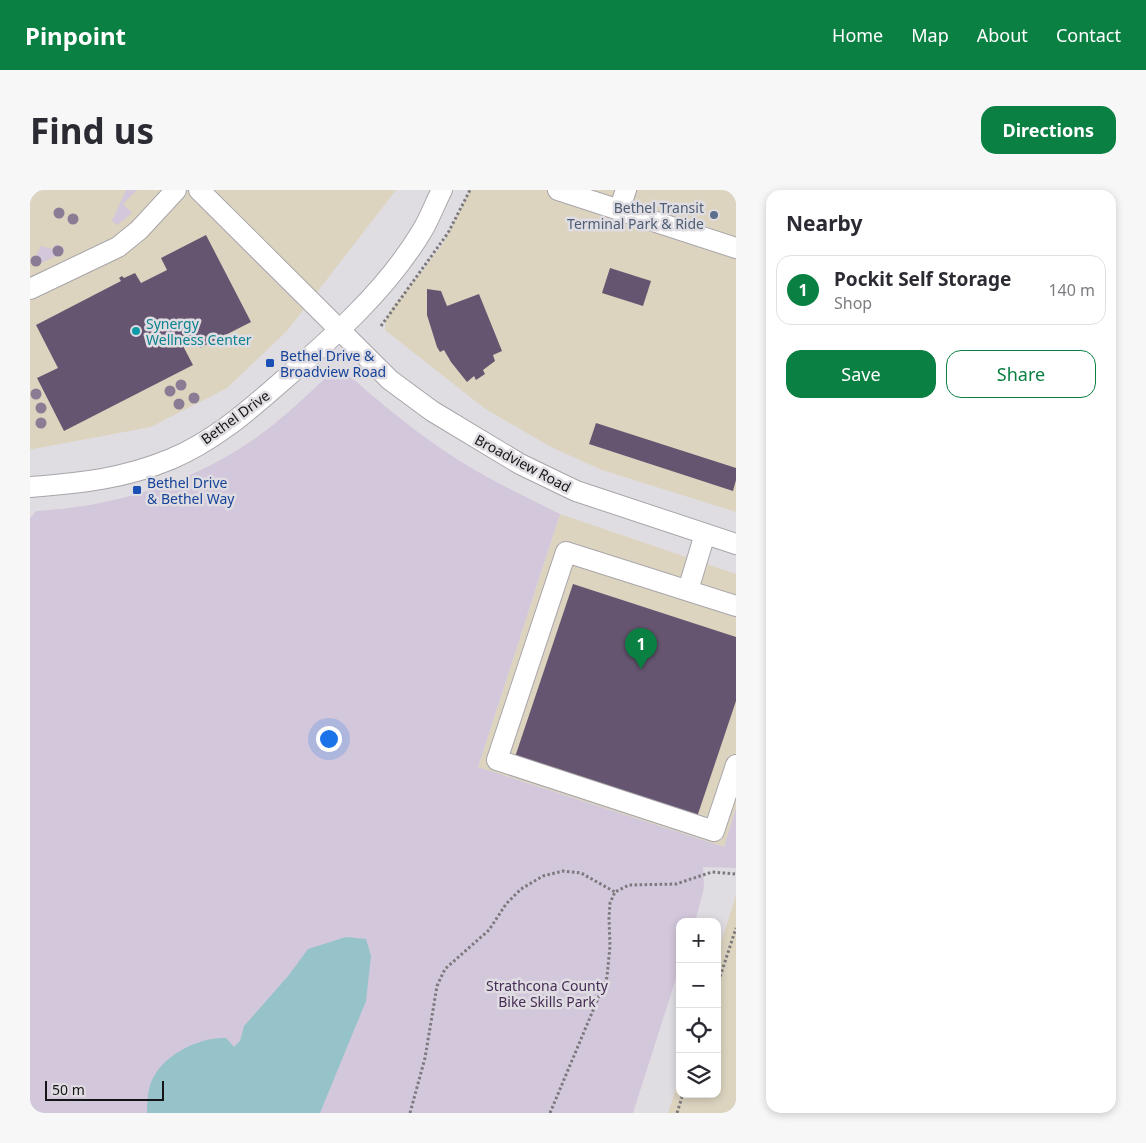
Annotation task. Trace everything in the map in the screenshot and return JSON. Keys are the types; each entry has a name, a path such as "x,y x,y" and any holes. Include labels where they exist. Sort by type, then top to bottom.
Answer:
{"street":[{"path":"30,290 118,247 139,230 176,190"},
{"name":"Broadview Road","path":"199,190 390,380 432,411 520,464 576,491 736,544"},
{"name":"Bethel Drive","path":"30,487 91,482 171,459 215,434 240,417 339,330 376,292 422,231 442,190"},
{"path":"558,190 736,248"},
{"path":"619,210 626,190"},
{"path":"688,590 705,534"},
{"path":"736,606 566,552 497,760 714,831 736,765"}],"path":[{"path":"381,326 386,316 416,280 448,233 470,190"},
{"path":"410,1113 425,1058 438,986 444,969 489,930 506,904 521,888 543,876 563,871 581,874 615,892"},
{"path":"550,1113 607,977 610,946 610,903 615,892 629,885 676,884 712,872 736,874"},
{"path":"721,974 736,928"},
{"path":"677,1113 682,1098"}],"shaded area":[{"path":"30,190 396,190 287,331 227,388 151,427 30,449"},
{"path":"470,190 736,190 736,512 602,470 551,447 484,408 385,330 386,320 390,311 443,244"},
{"path":"560,514 736,574 736,808 724,847 478,767"},
{"path":"736,895 736,1113 668,1113 676,1088 676,1098 721,1098 721,942"}],"green space":[{"path":"126,190 137,190 123,204 132,213 117,225 112,221"},
{"path":"56,244 64,248 64,252 35,266 32,264 41,246 52,249"},
{"name":"Strathcona County Bike Skills Park","path":"342,369 391,411 457,459 485,476 560,514 478,767 724,847 736,808 736,868 703,867 704,888 696,918 676,918 676,979 633,1113 30,1113 30,518 36,511 100,503 131,496 191,475 247,444 273,425 333,371"}],"water":[{"path":"346,937 366,939 371,956 366,1001 320,1113 147,1113 151,1081 166,1061 185,1048 205,1040 226,1038 234,1047 240,1041 244,1026 289,975 308,949"}],"building":[{"name":"Synergy Wellness Center","path":"206,235 251,322 200,348 195,337 182,344 193,365 64,431 37,378 58,368 36,325 121,281 119,278 122,276 124,278 135,273 141,283 167,270 161,258"},
{"path":"610,268 651,281 643,306 602,293"},
{"path":"427,289 441,291 447,306 479,294 502,351 493,355 495,361 483,370 485,374 476,380 474,376 467,382 444,350 440,352 437,347 427,315"},
{"path":"596,423 736,468 736,480 733,491 589,444"},
{"path":"573,584 736,637 736,701 697,817 515,757"}],"place":[{"name":"Bethel Transit Terminal Park & Ride","path":"714,215"},
{"name":"Synergy Wellness Center","path":"136,331"},
{"name":"Bethel Drive & Broadview Road","path":"270,363"},
{"name":"Bethel Drive & Bethel Way","path":"137,490"},
{"name":"Pockit Self Storage","path":"641,669"}]}
